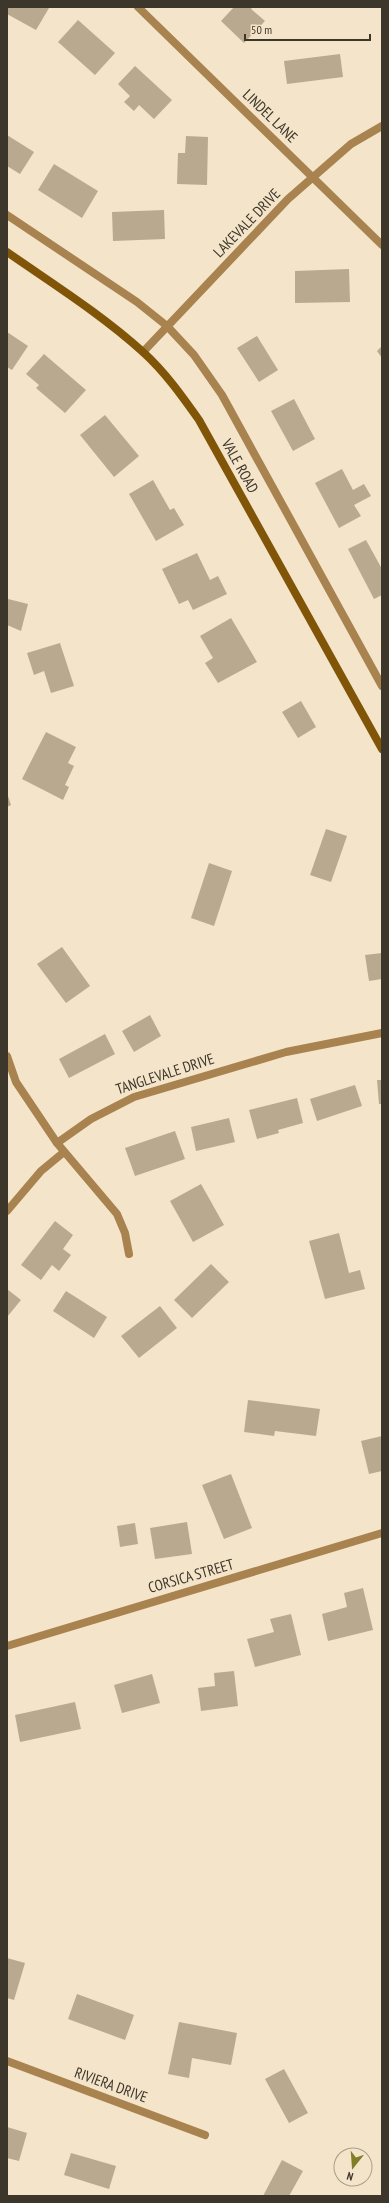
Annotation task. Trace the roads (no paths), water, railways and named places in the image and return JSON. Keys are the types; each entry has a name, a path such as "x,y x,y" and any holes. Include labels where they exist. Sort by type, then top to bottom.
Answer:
{"main road":[{"name":"VALE ROAD","path":"7,252 74,298 143,352 181,395 199,420 382,750"}],"street":[{"name":"LINDEL LANE","path":"138,7 382,245"},
{"name":"LAKEVALE DRIVE","path":"143,352 288,199 351,144 382,126"},
{"path":"7,215 137,302 167,326 194,355 222,395 382,686"},
{"name":"TANGLEVALE DRIVE","path":"57,1143 91,1119 134,1097 286,1052 382,1033"},
{"path":"7,1056 16,1082 57,1143 117,1214 125,1233 129,1254"},
{"path":"7,1211 41,1171 64,1152"},
{"name":"CORSICA STREET","path":"7,1646 382,1533"},
{"name":"RIVIERA DRIVE","path":"7,2061 205,2135"}]}
